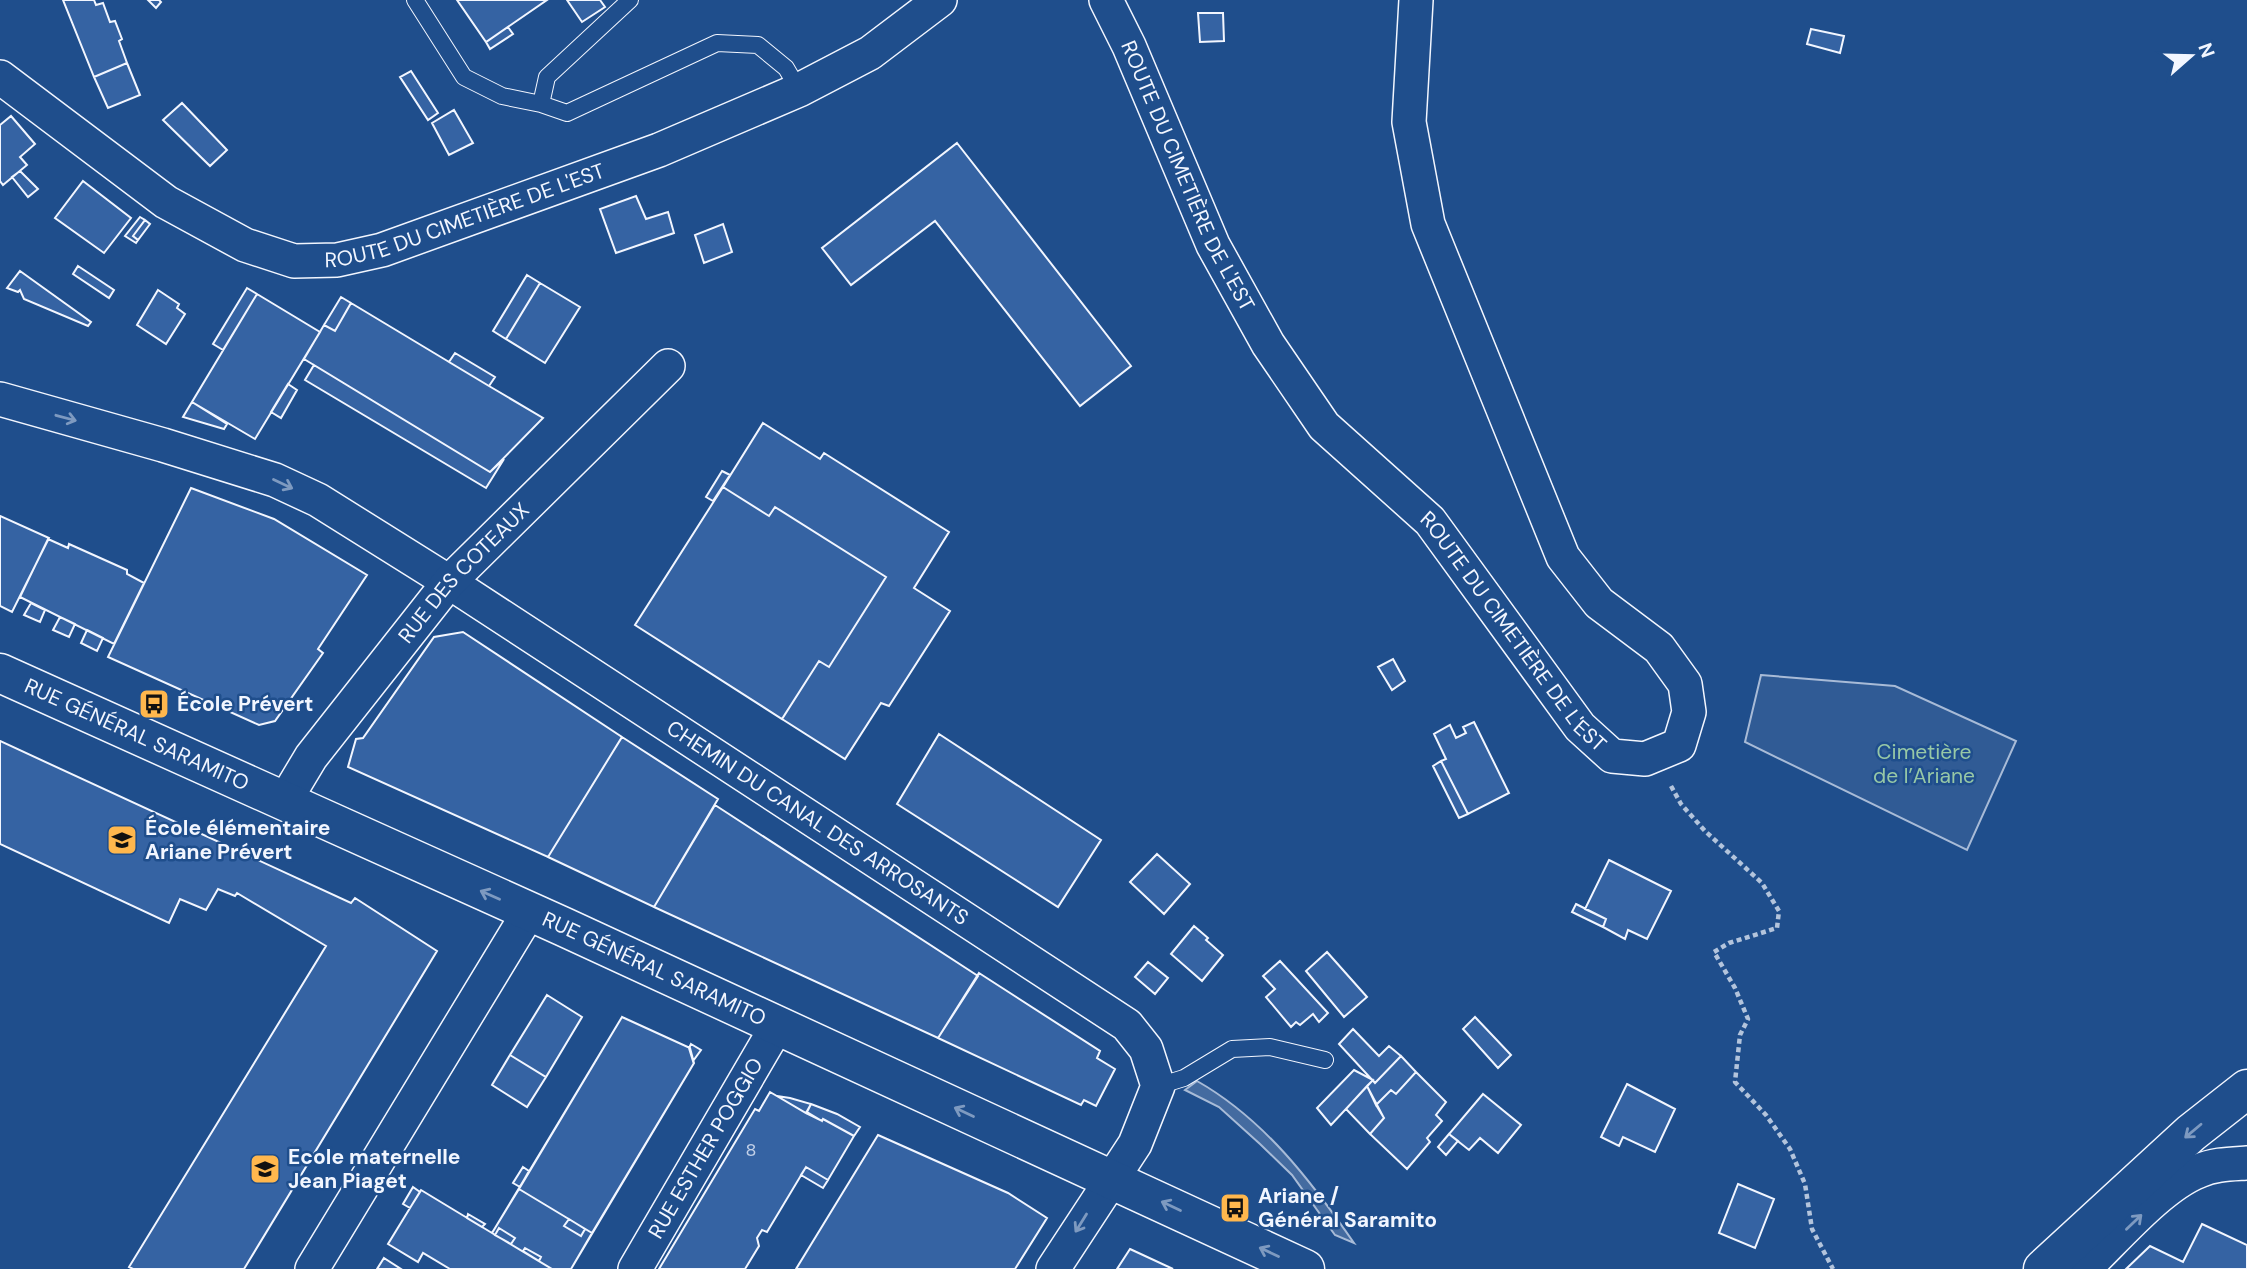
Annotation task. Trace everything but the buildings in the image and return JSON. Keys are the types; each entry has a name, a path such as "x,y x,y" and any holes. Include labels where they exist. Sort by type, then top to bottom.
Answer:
{"street":[{"name":"ROUTE DU CIMETIÈRE DE L'EST","path":"0,77 166,202 245,246 294,261 337,260 382,250 659,150 799,90 870,53 940,0"},
{"name":"ROUTE DU CIMETIÈRE DE L'EST","path":"1106,0 1129,46 1213,245 1268,344 1324,426 1430,521 1580,727 1612,756 1645,759 1679,745 1689,712 1685,684 1659,648 1599,603 1563,557 1428,224 1409,122 1416,0"},
{"name":"RUE DES COTEAUX","path":"284,802 312,757 449,582 668,366"},
{"name":"CHEMIN DU CANAL DES ARROSANTS","path":"0,399 275,480 318,500 449,582 1127,1025 1146,1049 1158,1086"},
{"name":"RUE GÉNÉRAL SARAMITO","path":"0,673 529,912 1306,1269"},
{"path":"312,1269 529,912"},
{"name":"RUE ESTHER POGGIO","path":"635,1269 777,1026"},
{"path":"1053,1269 1135,1144 1158,1086"},
{"path":"2043,1269 2173,1149 2247,1089"},
{"path":"2084,1269 2176,1184 2213,1166 2247,1163"}],"lane":[{"path":"415,0 464,77 502,96 541,104 567,113 717,43 758,45 786,68 799,90"},
{"path":"541,104 547,77 629,0"},
{"path":"1158,1086 1184,1078 1232,1049 1270,1047 1325,1060"}],"path":[{"path":"1653,755 1681,804 1705,831 1762,883 1779,911 1777,928 1729,943 1714,952 1735,988 1748,1019 1740,1035 1735,1082 1766,1115 1790,1149 1805,1184 1812,1229 1833,1269"}],"shaded area":[{"name":"Cimetière de l’Ariane","path":"1761,675 1895,686 2016,741 1967,850 1745,742"},
{"path":"1197,1081 1221,1096 1265,1133 1321,1197 1354,1243 1335,1235 1292,1175 1260,1144 1219,1107 1185,1090"}],"place":[{"name":"École Prévert","path":"154,704"},
{"name":"École élémentaire Ariane Prévert","path":"122,840"},
{"name":"Ecole maternelle Jean Piaget","path":"265,1169"},
{"name":"Ariane / Général Saramito","path":"1235,1208"}]}
